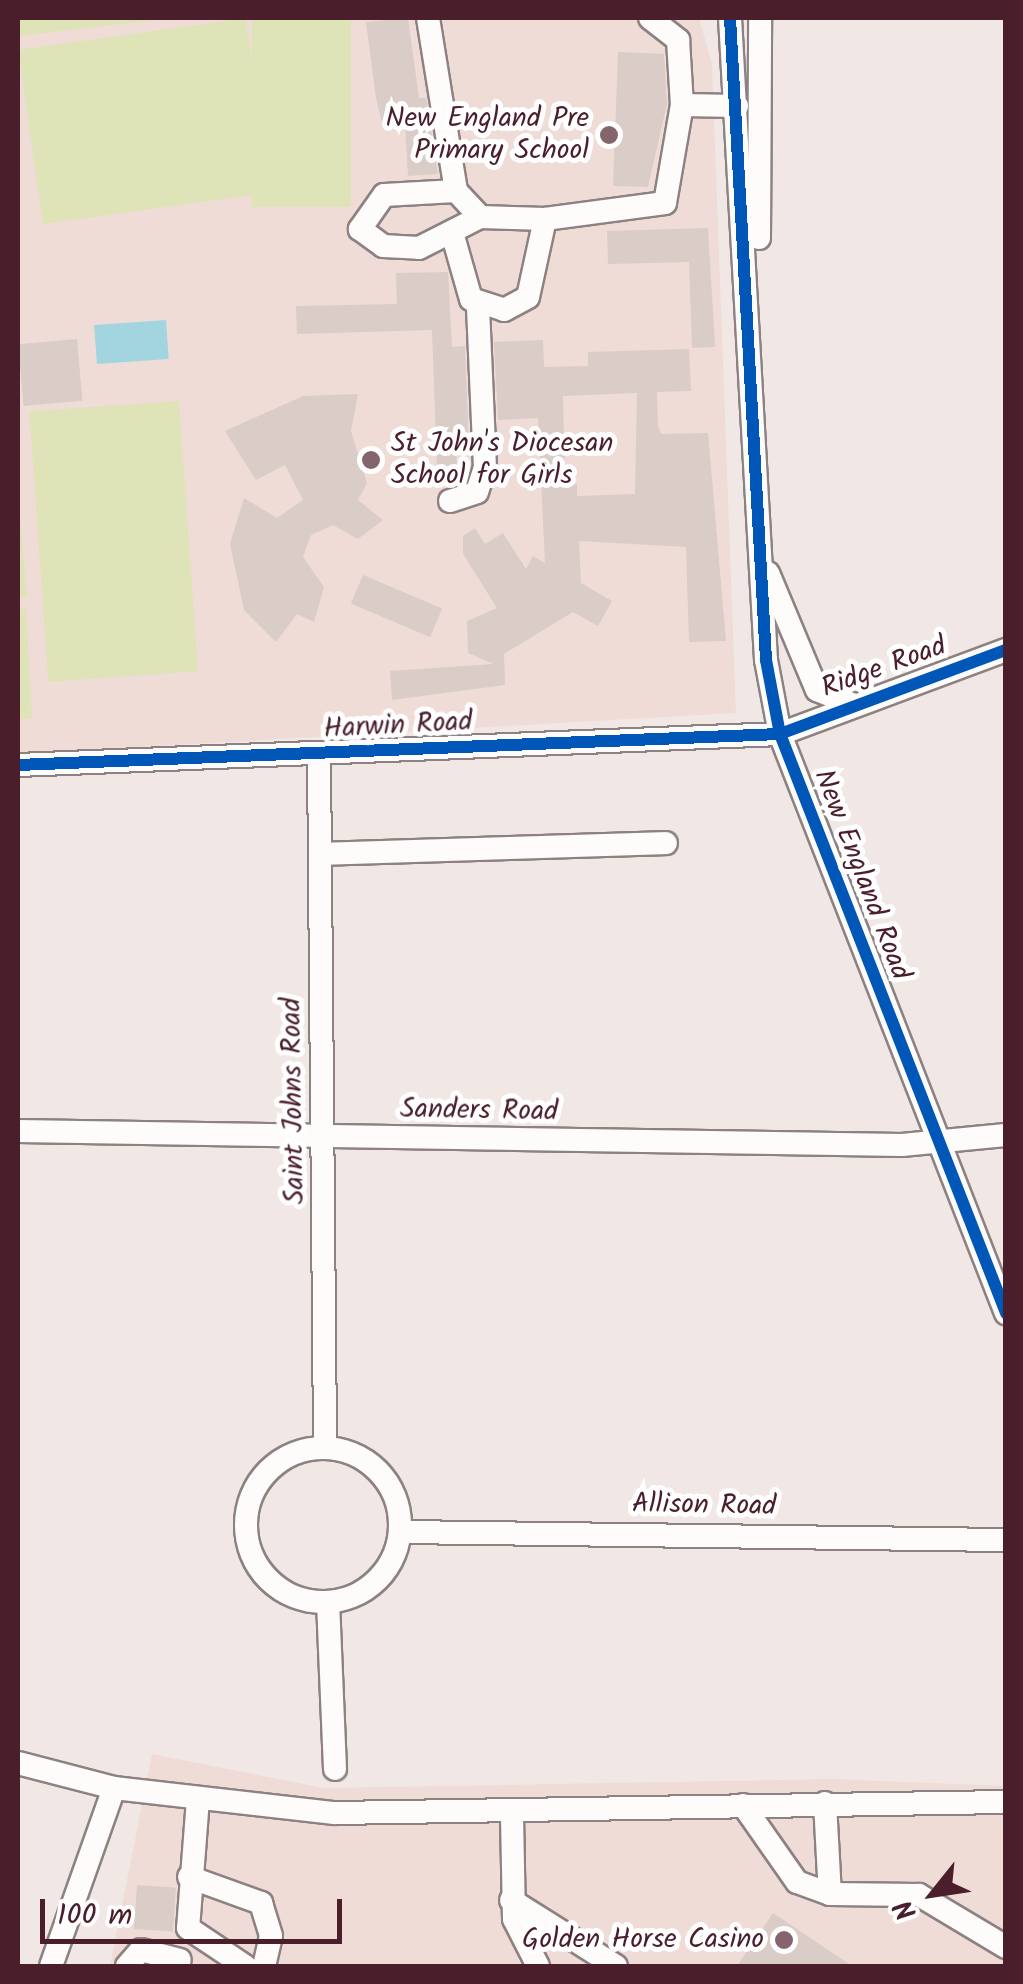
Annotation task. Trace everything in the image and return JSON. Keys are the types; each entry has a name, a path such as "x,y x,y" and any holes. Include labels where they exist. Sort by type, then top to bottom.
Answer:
{"street":[{"path":"428,18 456,191 480,217"},
{"path":"456,191 384,195 360,224 383,246 418,248 454,236 480,217 545,220 670,199 682,105 678,40 650,18"},
{"name":"New England Road","path":"730,18 760,551 780,734 1006,1313"},
{"name":"New England Road","path":"756,437 760,18"},
{"path":"682,105 737,106"},
{"path":"743,202 754,198 760,174"},
{"path":"478,309 504,310 528,296 545,220"},
{"path":"450,500 477,492 485,468 478,309 454,236"},
{"path":"760,551 802,665 817,690 854,705"},
{"name":"Ridge Road","path":"780,734 1006,650"},
{"name":"Harwin Road","path":"18,765 780,734"},
{"name":"Saint Johns Road","path":"319,754 326,1140 325,1448"},
{"path":"320,854 666,843"},
{"name":"Sanders Road","path":"18,1131 326,1140 940,1145 1006,1135"},
{"path":"325,1448 381,1473 401,1532 389,1566 363,1592 328,1602 281,1589 251,1550 246,1526 270,1471 325,1448"},
{"name":"Allison Road","path":"401,1532 1006,1540"},
{"path":"328,1602 335,1769"},
{"path":"18,1762 114,1788 335,1813 512,1816 744,1804 1006,1802"},
{"path":"52,1966 114,1788"},
{"path":"127,1966 141,1950 180,1963 188,1928 198,1799"},
{"path":"835,1802 891,1815"},
{"path":"830,1894 835,1802"},
{"path":"744,1804 781,1870 830,1894 919,1895 1006,1947"},
{"path":"512,1816 511,1900 538,1966"},
{"path":"189,1878 261,1903 271,1936 264,1966"},
{"path":"511,1900 616,1966"},
{"path":"188,1928 245,1966"}],"shaded area":[{"name":"St John's Diocesan School for Girls","path":"18,18 699,18 712,64 736,713 18,754"},
{"path":"152,1754 324,1788 834,1779 1005,1786 1005,1966 110,1966"}],"green space":[{"path":"18,18 173,18 18,36"},
{"path":"246,18 270,192 43,224 18,50"},
{"path":"252,18 351,18 351,207 252,207"},
{"path":"179,401 198,671 48,682 29,411"},
{"path":"18,491 27,597 18,598"},
{"path":"18,609 26,609 32,718 18,719"}],"water":[{"path":"166,320 169,359 97,364 94,325"}],"building":[{"path":"408,18 419,98 426,98 438,174 408,176 405,125 383,127 376,98 366,22"},
{"path":"618,52 664,54 667,104 648,187 613,186"},
{"path":"708,228 715,347 692,348 689,262 608,264 607,231"},
{"path":"448,272 452,347 465,346 469,449 456,449 457,468 437,469 432,330 297,334 296,306 397,304 396,273"},
{"path":"77,339 82,401 24,406 18,344"},
{"path":"543,340 544,367 588,366 588,352 689,349 691,391 657,392 658,426 661,434 708,433 726,641 689,642 686,547 579,541 581,583 612,601 598,626 573,612 504,654 505,685 392,700 390,671 494,664 468,653 467,621 497,608 463,554 463,536 475,528 485,544 503,533 526,569 533,556 545,563 538,418 498,420 494,342","holes":["637,393 635,494 577,496 577,484 565,484 563,396"]},
{"path":"358,394 351,431 367,483 358,500 383,520 358,539 333,525 311,535 303,557 324,587 314,622 297,614 276,642 244,610 230,544 244,498 277,518 303,500 285,465 256,480 225,431 303,396"},
{"path":"363,575 442,609 430,637 351,604"},
{"path":"137,1885 176,1888 173,1932 134,1929"},
{"name":"Golden Horse Casino","path":"773,1913 852,1966 737,1966"}],"cycle path":[{"path":"730,18 766,660 780,734 1006,1313"},
{"path":"18,765 780,734 1006,650"}],"place":[{"name":"New England Pre Primary School","path":"609,135"},
{"name":"St John's Diocesan School for Girls","path":"371,460"},
{"name":"Golden Horse Casino","path":"784,1940"}]}
